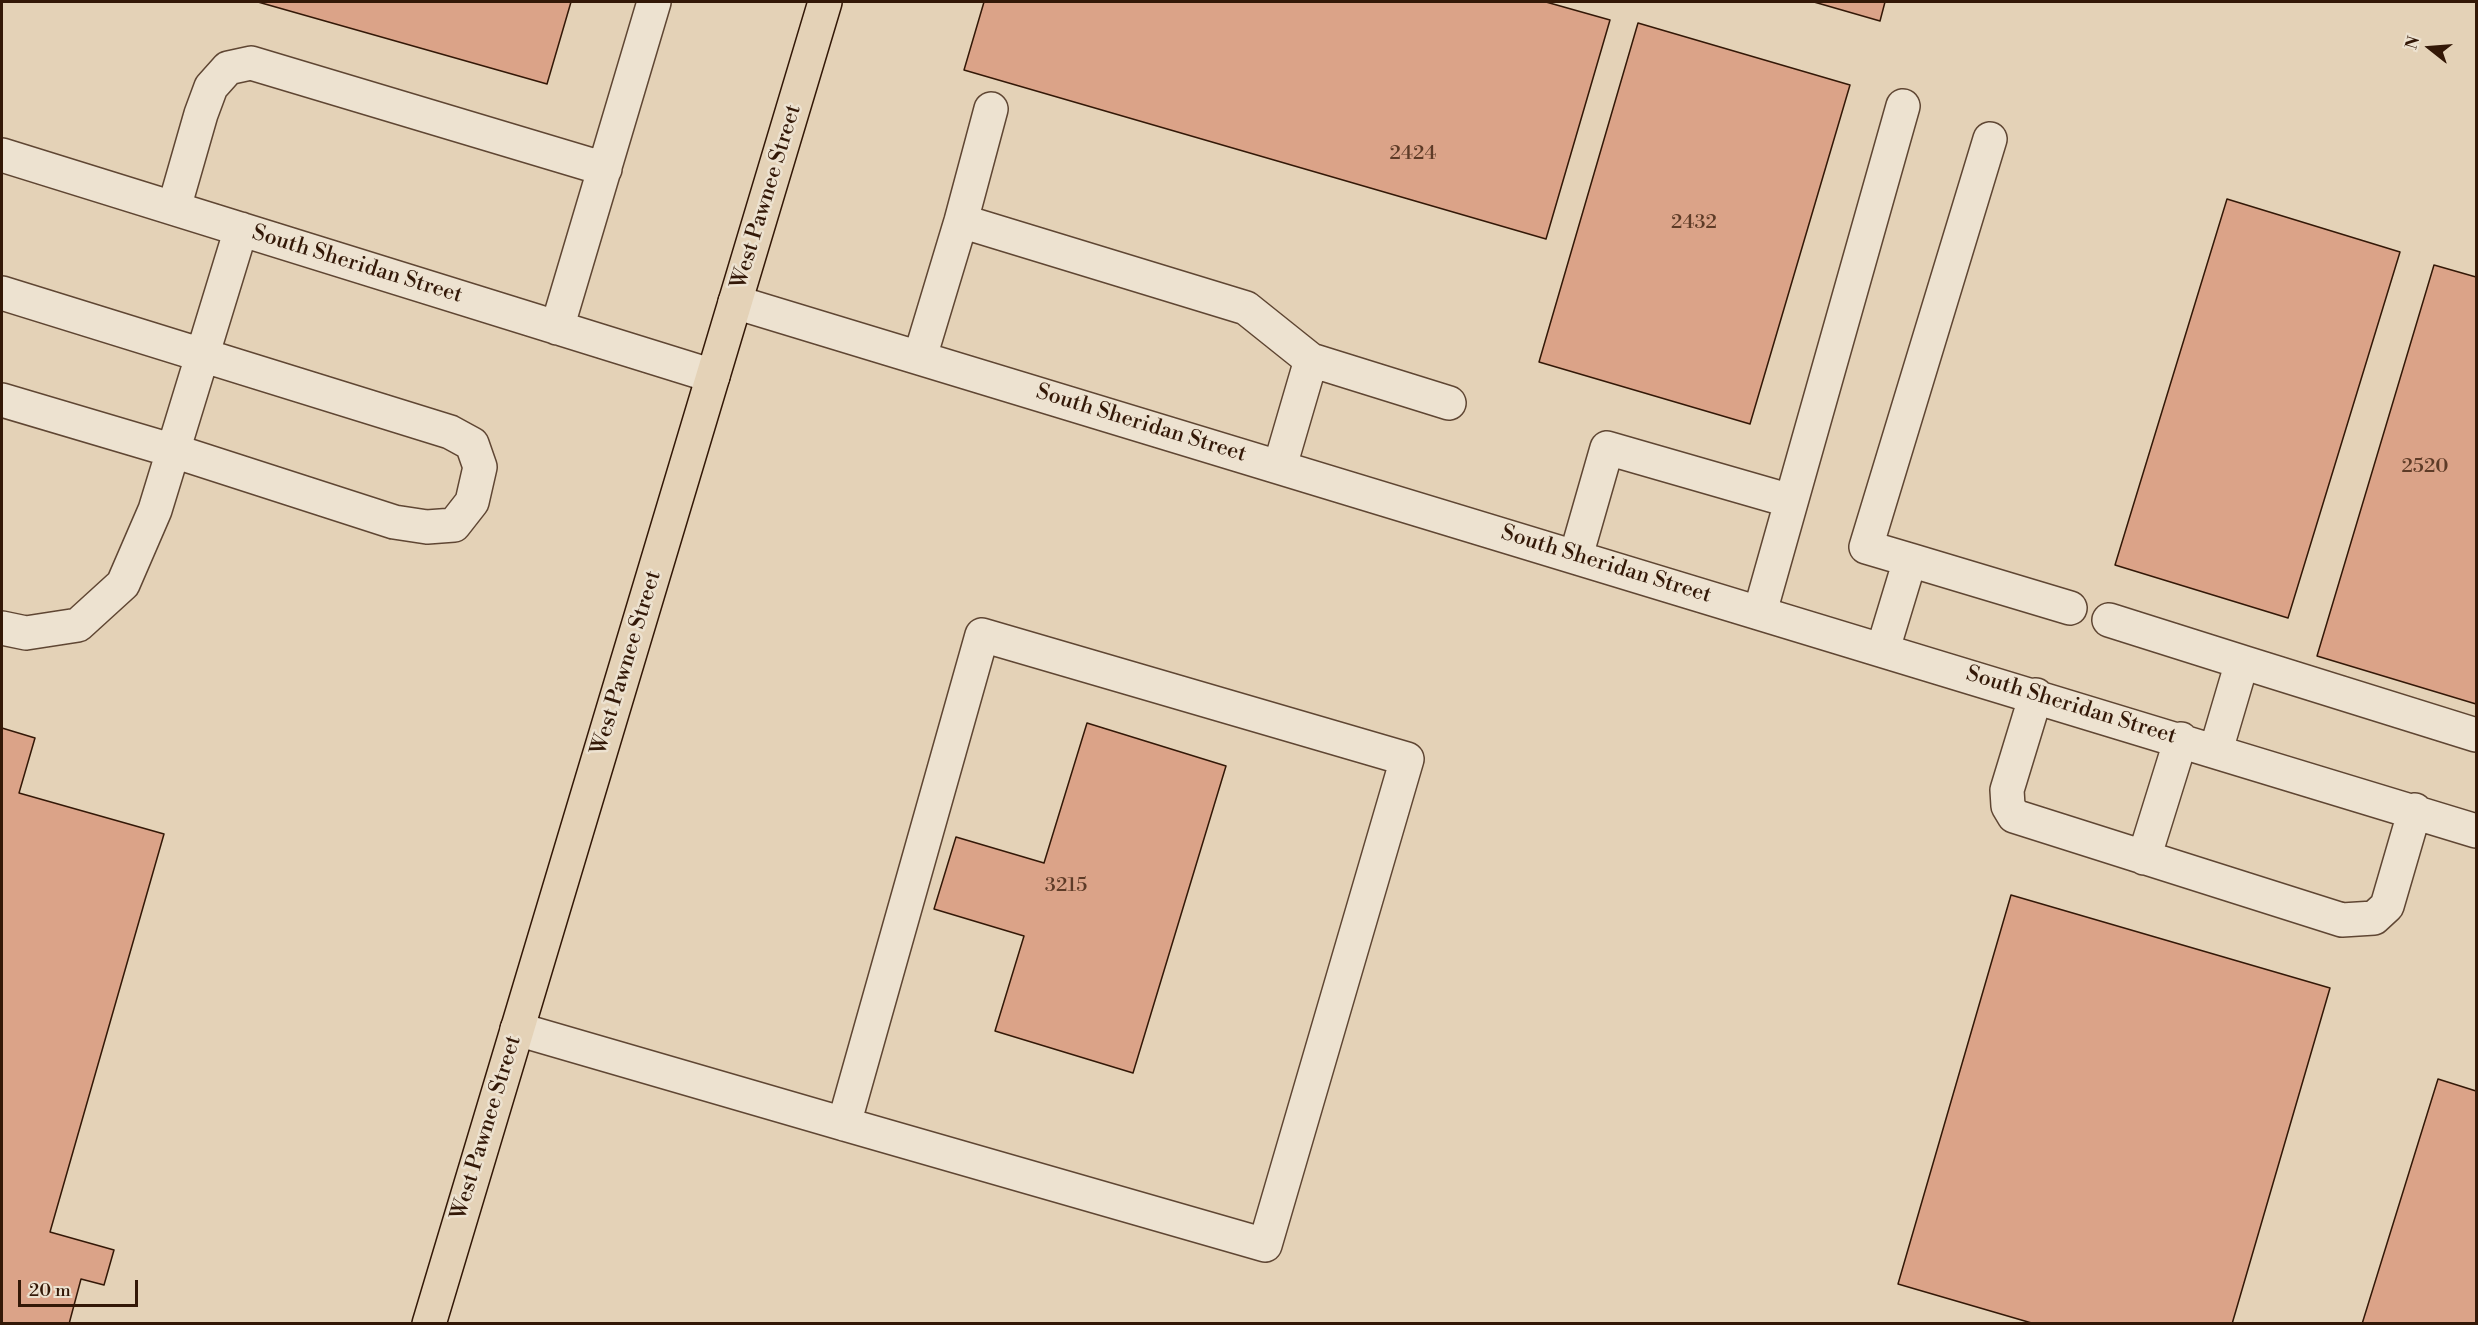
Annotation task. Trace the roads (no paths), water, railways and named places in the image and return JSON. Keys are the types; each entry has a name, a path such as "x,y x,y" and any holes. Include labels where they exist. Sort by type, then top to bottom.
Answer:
{"main road":[{"name":"West Pawnee Street","path":"429,1323 825,2"}],"street":[{"path":"557,327 654,2"},
{"path":"174,208 201,114 212,87 228,68 252,63 604,169"},
{"path":"1760,612 1903,105"},
{"path":"920,357 992,109"},
{"path":"1990,139 1866,547 2070,608"},
{"name":"South Sheridan Street","path":"2,154 713,376"},
{"path":"961,221 1246,308 1311,360 1449,404"},
{"path":"2,628 26,633 78,625 123,584 155,510 241,229"},
{"path":"2,293 450,432 472,444 480,467 472,502 454,525 427,527 405,524 174,451 2,400"},
{"name":"South Sheridan Street","path":"735,302 2415,810 2476,831"},
{"path":"1280,466 1311,360"},
{"path":"1576,556 1607,448 1791,501"},
{"path":"1883,649 1910,560"},
{"path":"2109,620 2476,735"},
{"path":"517,1029 844,1124 1265,1245 1407,759 982,635 844,1124"},
{"path":"2216,750 2242,662"},
{"path":"2036,695 2007,789 2008,806 2014,816 2342,920 2374,918 2387,906 2415,810"},
{"path":"2144,858 2181,739"}]}
